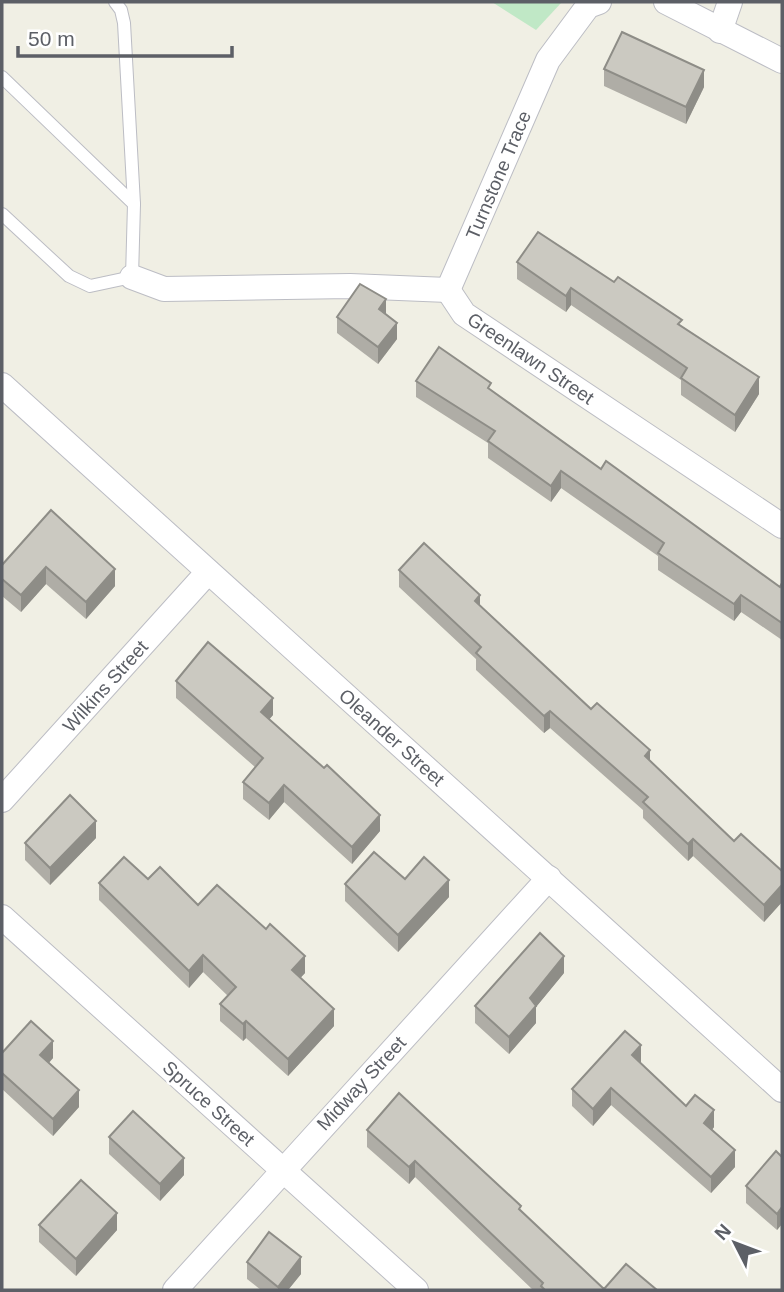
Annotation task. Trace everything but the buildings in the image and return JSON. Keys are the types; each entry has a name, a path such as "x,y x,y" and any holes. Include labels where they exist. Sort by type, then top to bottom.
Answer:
{"street":[{"name":"Turnstone Trace","path":"447,290 548,60 588,6 599,2"},
{"path":"666,2 782,61"},
{"path":"720,31 730,2"},
{"path":"132,277 164,289 350,286 447,290"},
{"name":"Greenlawn Street","path":"447,290 464,314 782,526"},
{"name":"Oleander Street","path":"2,385 782,1090"},
{"name":"Wilkins Street","path":"2,800 208,572"},
{"name":"Midway Street","path":"175,1290 282,1169 549,878"},
{"name":"Spruce Street","path":"2,917 416,1290"}],"lane":[{"path":"2,214 69,276 90,286 132,277 134,204 124,23 121,10 115,2"},
{"path":"2,79 134,204"}],"green space":[{"path":"492,2 562,2 536,30"}]}
